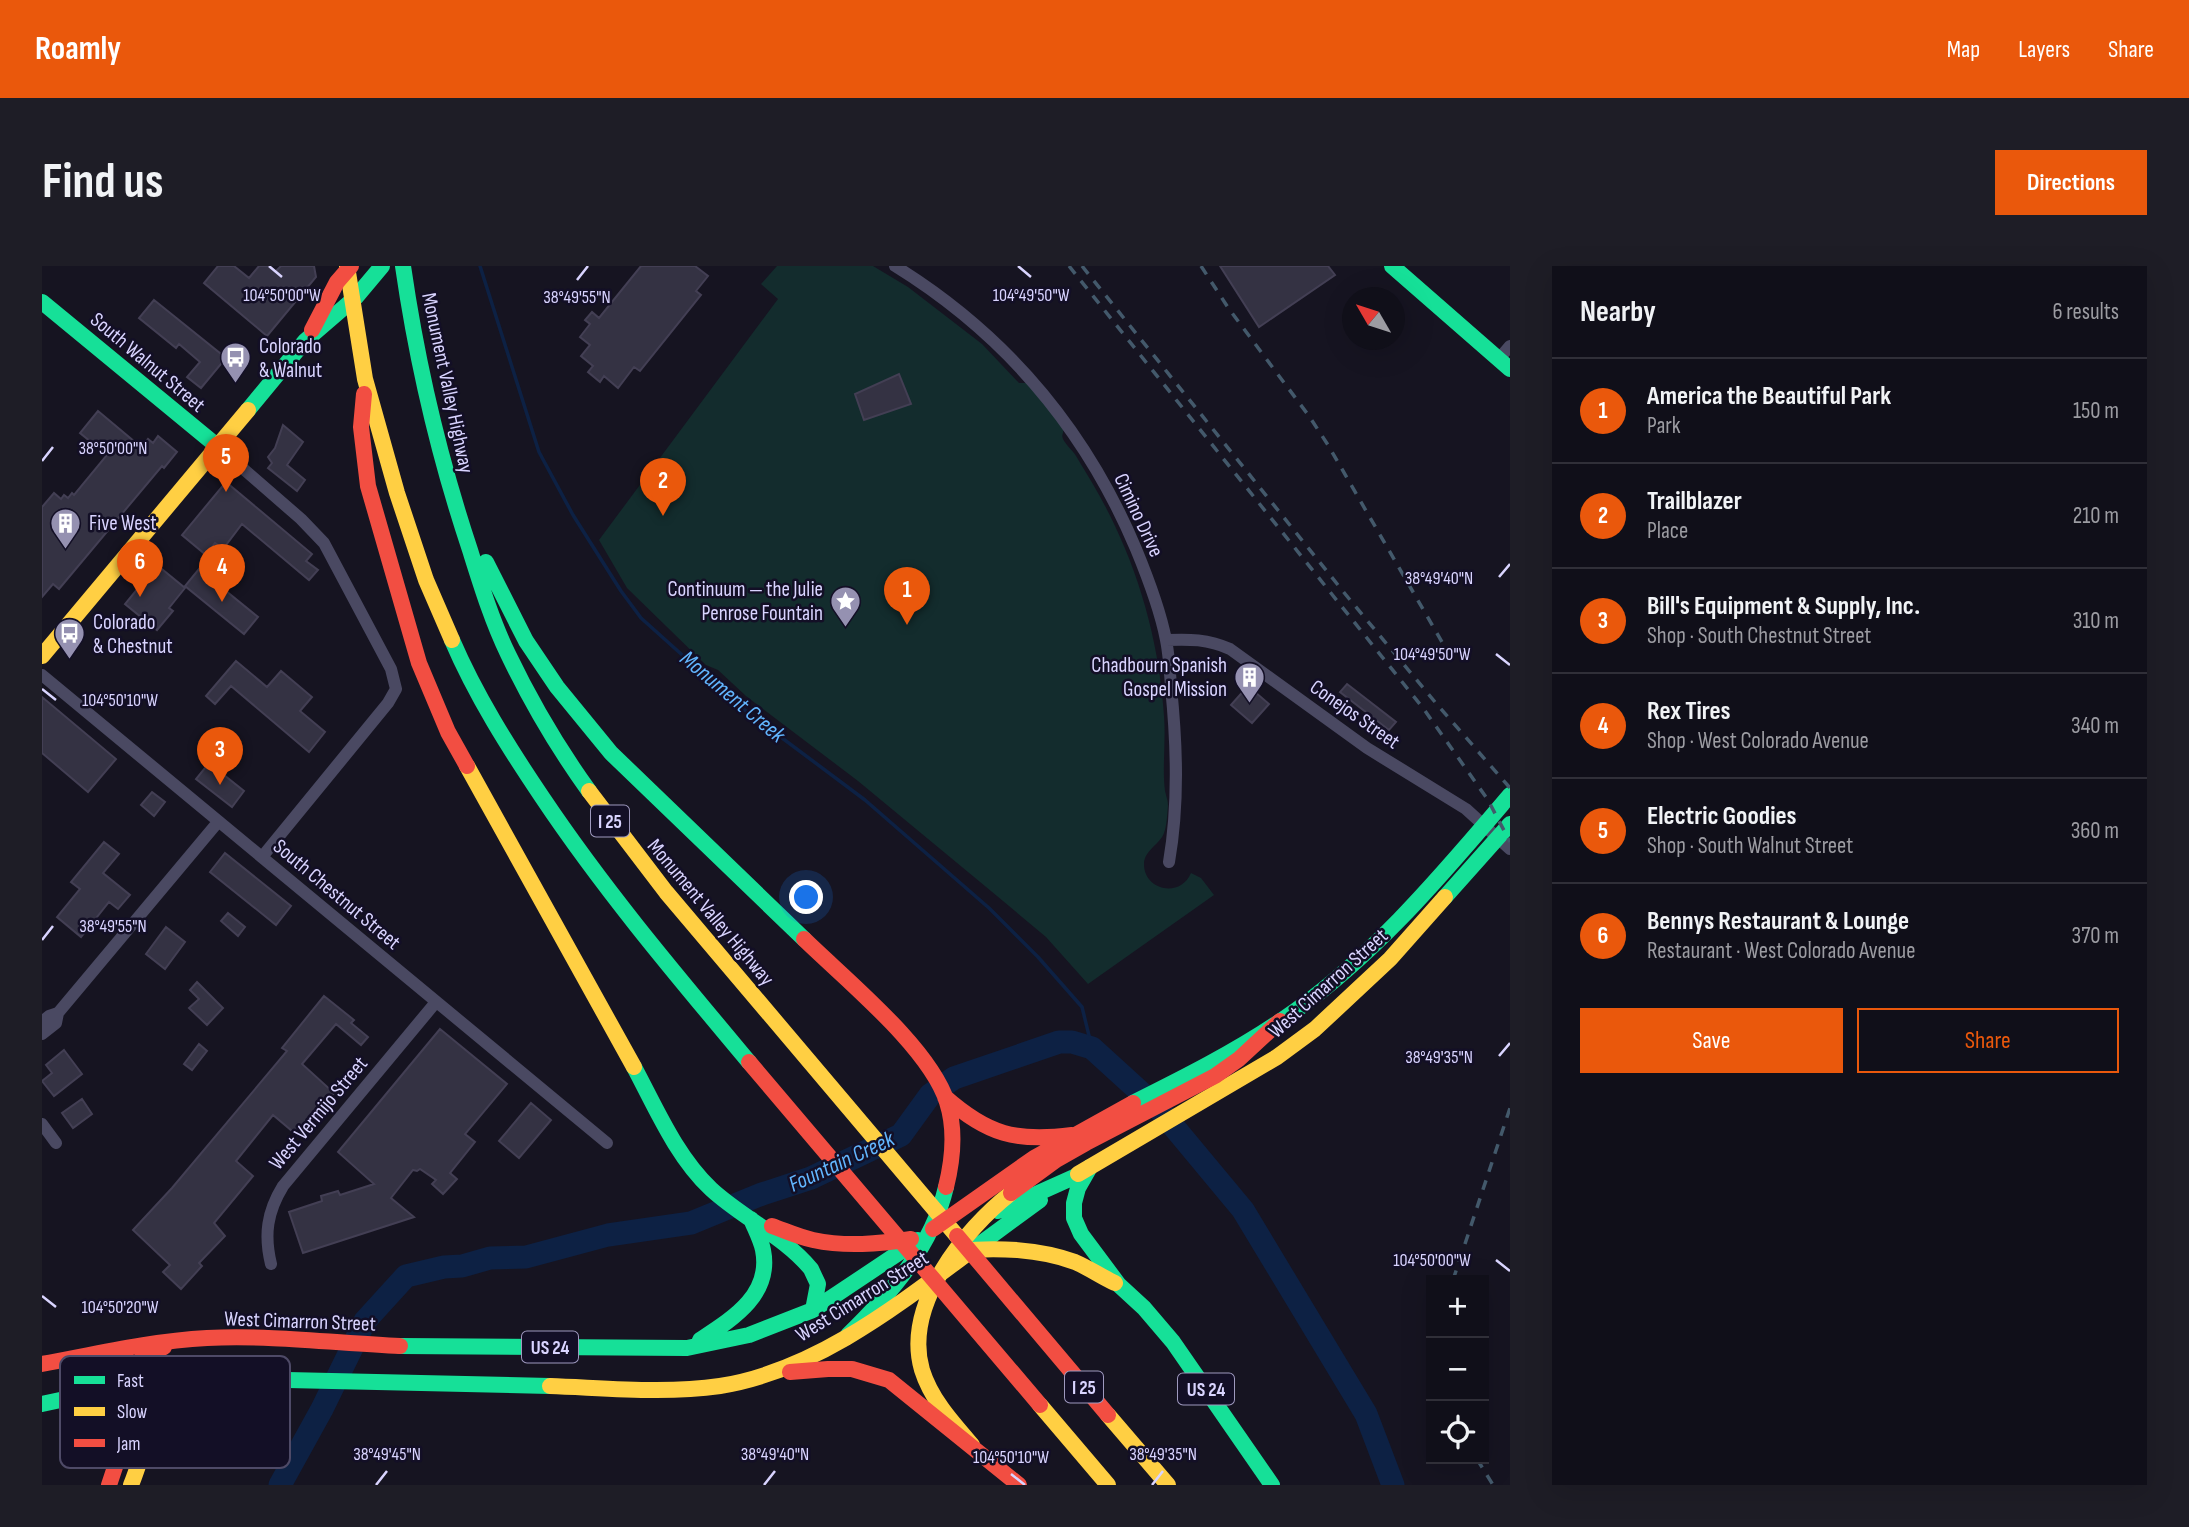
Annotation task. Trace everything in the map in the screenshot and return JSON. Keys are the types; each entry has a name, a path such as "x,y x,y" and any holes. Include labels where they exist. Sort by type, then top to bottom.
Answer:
{"main road":[{"path":"305,341 337,282 349,266"},
{"name":"I 25","path":"349,266 365,379 397,493 426,580 460,659 513,754 586,862 634,923 1108,1485"},
{"path":"42,656 305,341 356,297 382,266"},
{"name":"Monument Valley Highway","path":"403,266 422,380 451,493 488,605 509,655 560,747 586,787 666,892 1168,1485"},
{"path":"1392,266 1504,364"},
{"name":"South Walnut Street","path":"42,302 217,446"},
{"path":"365,379 361,427 368,486 419,663 448,732 561,938 616,1031 659,1115 689,1164 711,1189 769,1232 816,1273 821,1285 813,1310"},
{"path":"451,493 526,641 557,687 592,730 653,795 862,993 917,1050 946,1097 953,1132 953,1152 948,1177 928,1234 915,1260 883,1301 848,1335"},
{"name":"West Cimarron Street","path":"78,1356 180,1340 253,1338 412,1347 687,1348 749,1335 813,1310 928,1234 1038,1154 1075,1141 1221,1064 1323,991 1371,949 1428,891 1510,795"},
{"name":"West Cimarron Street","path":"290,1378 689,1389 759,1376 793,1363 848,1335 1074,1177 1277,1057 1315,1029 1390,959 1510,824"},
{"path":"946,1097 984,1129 1009,1136 1075,1141"},
{"path":"972,1445 936,1399 925,1380 919,1357 918,1338 922,1315 952,1253 983,1217 1018,1185 1075,1141"},
{"path":"1090,1167 1078,1188 1074,1218 1081,1234 1119,1285"},
{"path":"751,1219 769,1232 843,1244 878,1244 928,1234 983,1217 1074,1177"},
{"path":"687,1348 743,1312 757,1292 765,1269 763,1250 769,1232"},
{"name":"US 24","path":"859,1281 915,1260 984,1249 1062,1258 1076,1263 1119,1285 1144,1308 1173,1342 1272,1485"},
{"path":"146,1356 180,1340"},
{"name":"West Cimarron Street","path":"42,1364 60,1360"},
{"name":"US 24","path":"759,1376 840,1367 872,1372 889,1380 1019,1485"},
{"name":"West Cimarron Street","path":"42,1404 60,1400"},
{"path":"108,1485 115,1468"},
{"path":"131,1485 137,1468"}],"street":[{"name":"Cimino Drive","path":"895,266 950,303 982,330 1030,378 1066,421 1094,465 1129,534 1152,590 1166,640 1178,748 1174,832 1169,862"},
{"path":"1504,364 1510,346"},
{"name":"South Walnut Street","path":"217,446 301,519 324,543 391,669 396,689 388,703 262,857"},
{"name":"Conejos Street","path":"1166,640 1202,639 1230,649 1367,748 1466,809 1510,849"},
{"name":"South Chestnut Street","path":"42,675 607,1143"},
{"path":"42,1034 55,1023 58,1013 218,821"},
{"name":"West Vermijo Street","path":"271,1264 267,1232 272,1207 279,1193 436,1002"},
{"path":"42,1022 58,1013"},
{"path":"42,1124 56,1143"}],"green space":[{"path":"777,266 873,266 908,287 982,344 1019,383 1027,383 1058,419 1063,429 1063,439 1097,491 1125,548 1142,595 1154,643 1164,716 1167,820 1162,837 1145,858 1145,872 1149,880 1163,888 1179,886 1191,873 1201,878 1214,895 1088,984 1046,937 997,896 858,781 746,696 718,670 706,665 627,588 599,540 778,299 761,284"}],"building":[{"path":"218,266 234,266 249,278 259,266 268,266 275,272 281,266 314,266 316,277 267,336 204,283"},
{"path":"641,266 695,266 708,276 696,291 701,295 640,371 634,367 618,388 604,376 600,382 588,372 593,366 581,356 590,345 580,337 590,324 585,320 592,312 599,318"},
{"path":"1220,266 1328,266 1335,275 1259,327"},
{"path":"154,300 226,358 201,388 187,377 200,362 179,344 176,348 139,318"},
{"path":"899,374 911,404 864,420 855,394"},
{"path":"98,411 141,447 148,439 153,443 158,436 177,452 164,468 162,466 59,589 53,584 42,597 42,507 54,493 61,499 64,495 68,498 72,493 74,495 107,455 80,433"},
{"path":"283,425 303,442 287,465 305,480 297,491 268,468 272,463 268,457 275,448"},
{"path":"226,482 312,554 306,561 318,570 309,580 242,524 223,549 215,543 206,555 182,535"},
{"path":"157,565 185,588 169,608 173,611 157,630 125,604"},
{"path":"199,569 258,617 244,634 185,586"},
{"path":"236,661 267,687 281,671 312,697 300,711 325,732 309,752 231,686 215,704 206,696"},
{"path":"1347,684 1396,722 1389,730 1340,692"},
{"name":"Chadbourn Spanish Gospel Mission","path":"1248,686 1269,704 1252,723 1231,705"},
{"path":"42,697 116,759 88,792 42,753"},
{"path":"209,763 244,791 232,807 196,779"},
{"path":"152,792 165,802 154,816 141,805"},
{"path":"104,842 119,854 103,873 130,895 118,909 109,902 81,937 57,917 80,889 71,882"},
{"path":"225,853 291,906 276,925 210,872"},
{"path":"228,913 245,927 238,936 221,921"},
{"path":"166,927 185,942 165,969 146,954"},
{"path":"197,982 223,1008 207,1025 189,1008 199,999 190,990"},
{"path":"324,996 354,1020 351,1023 368,1037 361,1045 336,1024 302,1064 334,1093 298,1136 273,1115 236,1161 253,1176 214,1223 225,1236 199,1263 202,1266 181,1289 163,1272 170,1265 133,1230 172,1188 287,1051 282,1048"},
{"path":"440,1029 507,1084 465,1134 475,1142 450,1173 457,1179 443,1194 432,1184 436,1180 420,1169 413,1170 391,1198 414,1217 303,1253 289,1212 322,1201 321,1196 338,1191 340,1195 374,1184 338,1152"},
{"path":"199,1044 207,1051 192,1070 184,1064"},
{"path":"64,1050 82,1074 54,1096 42,1081 52,1073 46,1065"},
{"path":"82,1099 92,1114 73,1128 62,1113"},
{"path":"531,1103 551,1120 519,1158 499,1141"}],"waterway":[{"name":"Monument Creek","path":"480,266 539,452 573,515 641,618 738,705 865,800 989,908 1038,957 1082,1007 1092,1048"},
{"name":"Fountain Creek","path":"290,1467 365,1321 406,1276 490,1258 526,1257 608,1235 691,1223 762,1194 811,1178 901,1135 930,1095 954,1078 1059,1042 1072,1042 1092,1048 1159,1109 1243,1210 1366,1414 1393,1485"},
{"name":"Fountain Creek","path":"280,1485 289,1468"}],"railway":[{"path":"1069,266 1423,708 1488,800 1510,842"},
{"path":"1082,266 1346,595 1510,788"},
{"path":"1201,266 1328,445 1442,642"},
{"path":"1455,1275 1510,1108"},
{"path":"1480,1464 1493,1485"}],"traffic: fast":[{"path":"248,410 305,341 356,297 382,266"},
{"path":"403,266 422,374 439,445 487,603 526,690 589,791"},
{"path":"1392,266 1510,369"},
{"path":"42,302 217,446"},
{"path":"486,562 526,641 557,687 611,753 804,939"},
{"path":"452,640 494,721 566,832 642,932 749,1062"},
{"path":"1133,1103 1246,1043 1315,996 1404,915 1510,795"},
{"path":"1445,897 1510,824"},
{"path":"634,1067 668,1131 699,1176 723,1199 789,1247 811,1269 818,1284 813,1310"},
{"path":"1090,1167 1078,1188 1074,1203 1074,1218 1081,1234 1119,1285 1144,1308 1173,1342 1272,1485"},
{"path":"998,1211 1074,1177"},
{"path":"848,1335 908,1268 931,1230 946,1187"},
{"path":"972,1250 1040,1200"},
{"path":"700,1340 747,1304 761,1280 763,1250 751,1219"},
{"path":"400,1346 687,1348 749,1335 813,1310 918,1240"},
{"path":"290,1380 550,1386"},
{"path":"42,1404 60,1400"}],"traffic: slow":[{"path":"347,266 365,379 397,493 426,580 452,640"},
{"path":"42,656 248,410"},
{"path":"467,766 634,1067"},
{"path":"589,791 666,892 957,1236"},
{"path":"1078,1174 1277,1057 1315,1029 1390,959 1445,897"},
{"path":"972,1445 943,1410 926,1381 918,1345 921,1320 929,1295 957,1248 1011,1193"},
{"path":"959,1251 1003,1249 1047,1254 1075,1262 1115,1283"},
{"path":"550,1386 678,1390 720,1386 755,1378 789,1366 854,1333 972,1250"},
{"path":"1040,1405 1108,1485"},
{"path":"1108,1415 1168,1485"},
{"path":"131,1485 137,1468"}],"traffic: jam":[{"path":"312,330 337,282 351,266"},
{"path":"364,394 361,427 368,486 419,663 448,732 467,766"},
{"path":"804,939 885,1016 938,1081 950,1113 952,1134 952,1155 946,1187"},
{"path":"1011,1193 1056,1160 1215,1076 1239,1059 1280,1021"},
{"path":"749,1062 1040,1405"},
{"path":"945,1097 975,1120 1004,1133 1035,1137 1072,1135"},
{"path":"933,1229 1034,1158 1133,1103"},
{"path":"772,1226 808,1239 838,1244 911,1239"},
{"path":"957,1236 1108,1415"},
{"path":"85,1356 144,1345 231,1337 400,1346"},
{"path":"148,1356 164,1347"},
{"path":"42,1364 60,1361"},
{"path":"790,1372 852,1369 889,1380 1019,1485"},
{"path":"109,1485 115,1468"}],"place":[{"name":"Colorado & Walnut","path":"236,385"},
{"name":"Electric Goodies","path":"226,492"},
{"name":"Trailblazer","path":"663,516"},
{"name":"Five West","path":"66,550"},
{"name":"Bennys Restaurant & Lounge","path":"140,597"},
{"name":"Rex Tires","path":"222,602"},
{"name":"America the Beautiful Park","path":"907,625"},
{"name":"Continuum — the Julie Penrose Fountain","path":"846,628"},
{"name":"Colorado & Chestnut","path":"70,661"},
{"name":"Chadbourn Spanish Gospel Mission","path":"1250,704"},
{"name":"Bill's Equipment & Supply, Inc.","path":"220,785"}]}
